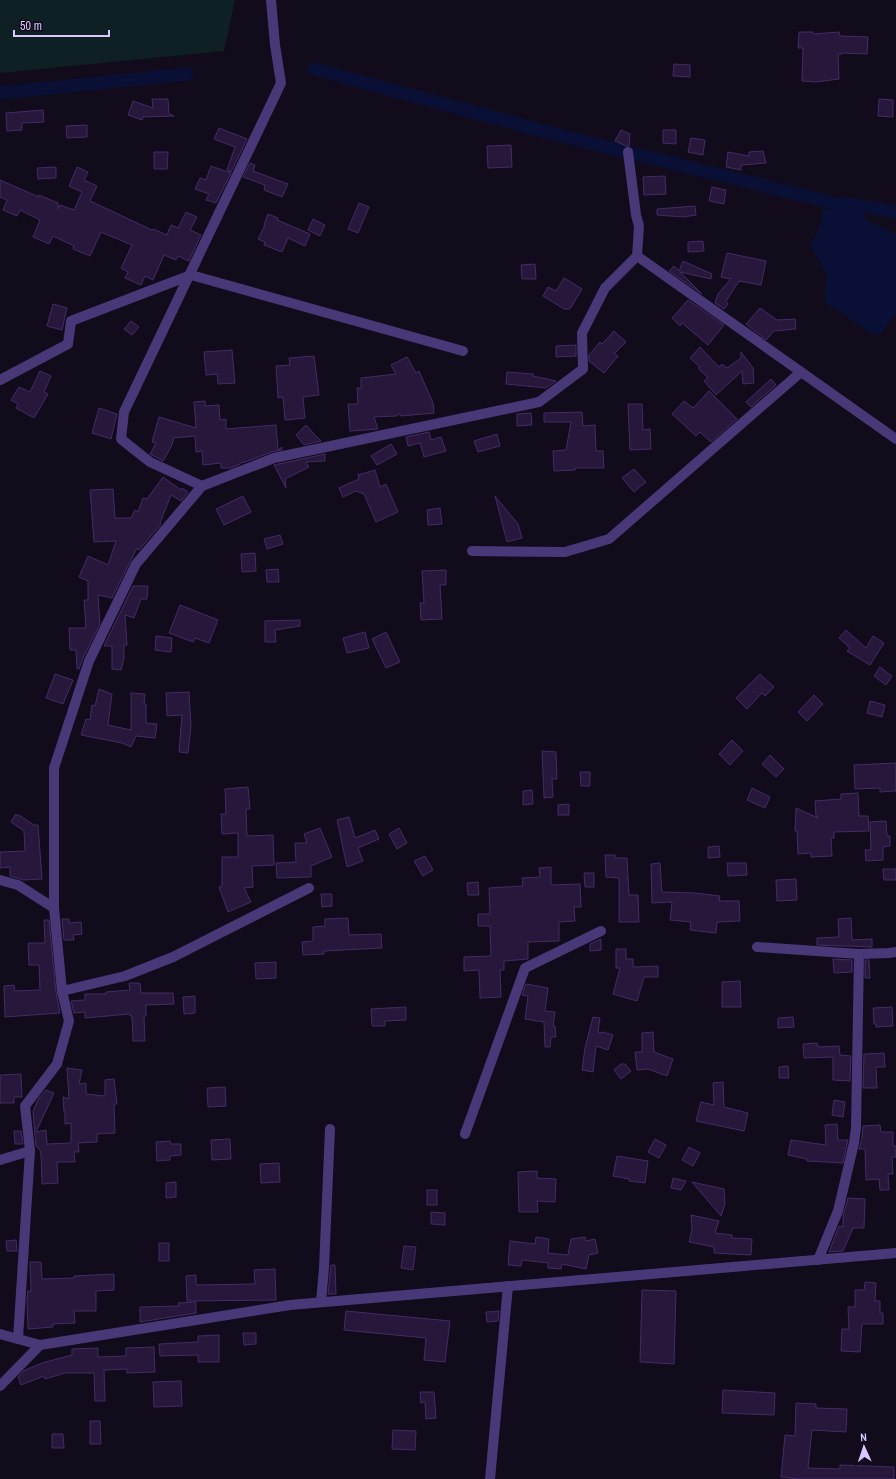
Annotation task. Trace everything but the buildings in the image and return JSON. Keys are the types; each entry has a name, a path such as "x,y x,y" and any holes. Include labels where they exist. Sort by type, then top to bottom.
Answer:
{"street":[{"path":"202,486 150,462 121,438 124,412 282,83 275,45 271,0"},
{"path":"18,1339 30,1151 25,1106 57,1064 69,1021 62,991 54,908 54,768 89,661 136,564 202,486 274,458 539,402 583,369 582,333 604,288 637,256 639,226 636,215 628,152"},
{"path":"637,256 896,439"},
{"path":"0,380 68,344 71,322 191,275 463,352"},
{"path":"472,551 565,552 609,539 801,372"},
{"path":"0,880 18,885 54,908"},
{"path":"62,991 124,976 173,957 310,888"},
{"path":"465,1134 525,968 601,931"},
{"path":"757,947 859,954 888,954 896,952"},
{"path":"818,1260 838,1211 854,1143 856,1128 859,954"},
{"path":"321,1302 324,1268 330,1129"},
{"path":"0,1160 30,1151"},
{"path":"0,1334 40,1345 290,1305 896,1253"},
{"path":"490,1479 508,1286"},
{"path":"0,1386 40,1345"}],"shaded area":[{"path":"0,0 235,0 224,51 0,73"},
{"path":"822,209 859,210 871,222 896,234 896,314 878,335 871,333 825,302 827,275 810,246 820,224"}],"waterway":[{"path":"314,69 562,136 834,203 859,205 896,213"},
{"path":"0,93 187,74"}]}
